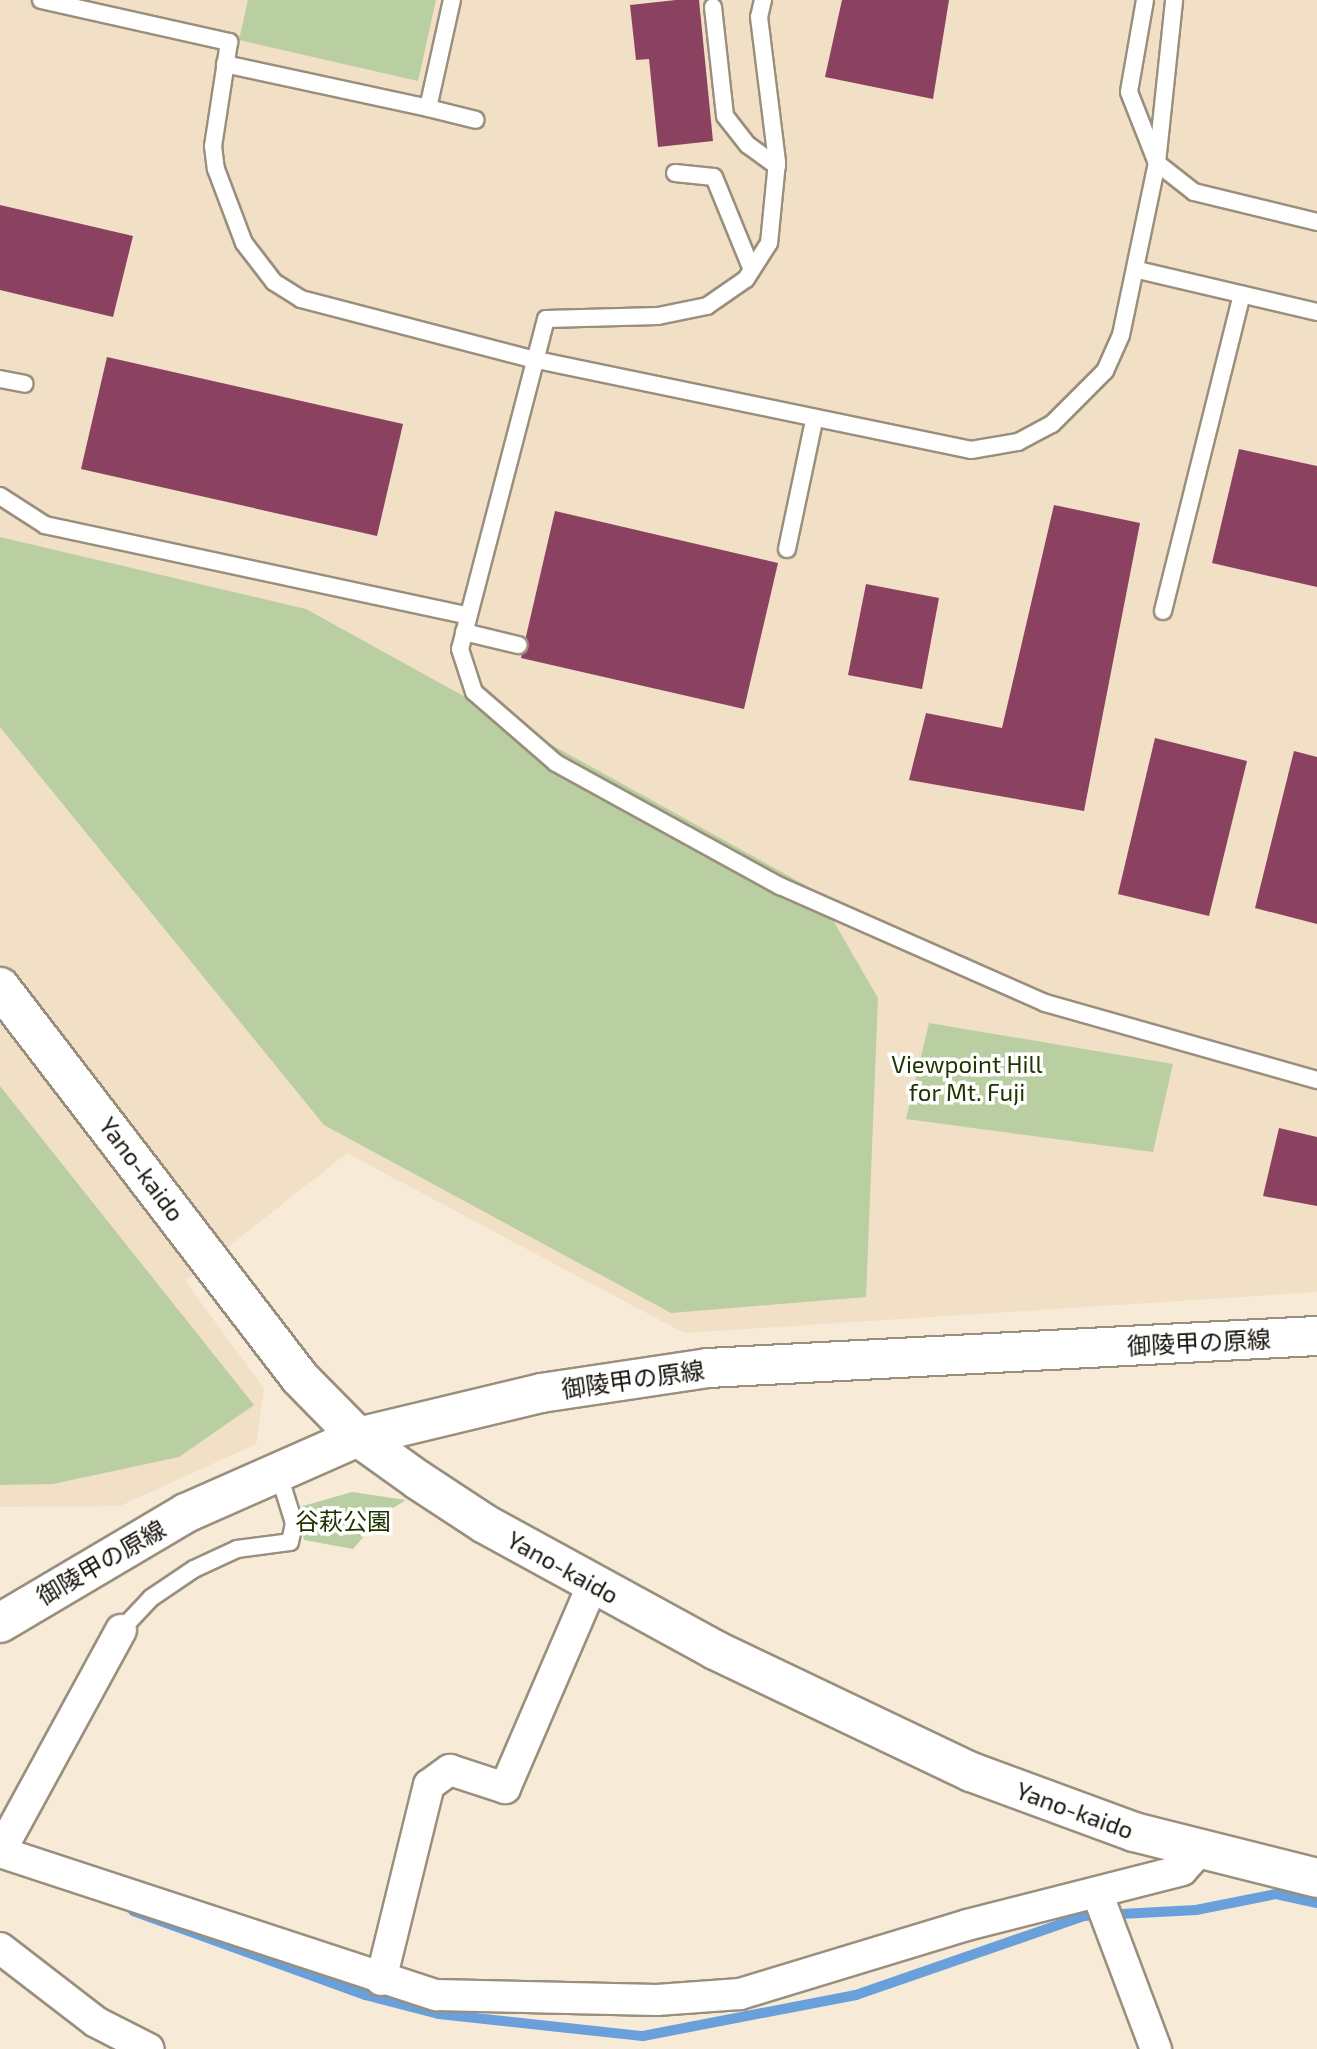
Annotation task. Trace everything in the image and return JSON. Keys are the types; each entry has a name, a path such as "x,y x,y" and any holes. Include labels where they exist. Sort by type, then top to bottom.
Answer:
{"main road":[{"name":"Yano-kaido","path":"0,987 299,1377 358,1437 485,1524 593,1584 971,1772 1198,1852 1317,1878"},
{"name":"御陵甲の原線","path":"0,1623 186,1513 358,1437 541,1393 708,1368 1317,1336"}],"street":[{"path":"381,1980 429,1785 450,1770 505,1788 593,1584"},
{"path":"121,1630 0,1852 381,1980 436,1995 657,2000 740,1994 967,1925 1101,1908 1182,1870 1198,1852"},
{"path":"1101,1908 1156,2049"},
{"path":"0,1948 96,2022 149,2049"}],"lane":[{"path":"41,0 229,42 213,146 216,169 244,243 274,282 301,299 533,359 814,421 971,450 1018,442 1052,424 1105,371 1138,270 1157,163 1174,0"},
{"path":"428,108 452,0"},
{"path":"763,0 759,17 777,166 769,243 752,270 707,306 658,316 546,319 533,359 460,649 474,692 556,763 780,886 1045,1003 1317,1080"},
{"path":"1144,0 1129,92 1157,163 1194,192 1317,222"},
{"path":"713,7 725,116 748,145 777,166"},
{"path":"225,64 476,120"},
{"path":"675,173 714,177 752,270"},
{"path":"1138,270 1317,312"},
{"path":"1163,611 1242,295"},
{"path":"0,379 24,384"},
{"path":"787,549 814,421"},
{"path":"0,496 45,525 466,624 517,645"},
{"path":"121,1630 151,1598 194,1569 237,1549 290,1542 293,1523 278,1472"}],"shaded area":[{"path":"0,0 1317,0 1317,1292 684,1333 347,1153 185,1281 264,1388 256,1444 120,1506 0,1507"}],"green space":[{"path":"248,0 436,0 418,81 239,40"},
{"path":"0,537 306,609 816,891 878,998 866,1297 671,1313 324,1125 0,727"},
{"name":"Viewpoint Hill for Mt. Fuji","path":"929,1023 1173,1064 1153,1152 906,1119"},
{"path":"0,1086 254,1405 179,1457 53,1484 0,1485"},
{"name":"谷萩公園","path":"352,1492 406,1500 383,1514 353,1549 304,1540 296,1508"}],"building":[{"path":"699,0 713,141 658,147 649,59 636,60 630,5"},
{"path":"842,0 949,0 933,99 825,77"},
{"path":"0,205 133,236 113,317 0,290"},
{"path":"107,357 403,424 377,536 81,469"},
{"path":"1239,449 1317,466 1317,587 1212,563"},
{"path":"1054,505 1140,523 1084,811 909,780 926,713 1002,728"},
{"path":"555,511 778,563 744,709 521,658"},
{"path":"866,584 939,598 922,689 848,675"},
{"path":"1155,738 1247,761 1209,916 1118,894"},
{"path":"1294,751 1317,757 1317,924 1255,908"},
{"path":"1279,1128 1317,1137 1317,1206 1263,1196"}],"waterway":[{"path":"133,1911 365,1995 439,2014 643,2036 856,1995 1084,1916 1196,1910 1276,1894 1317,1903"}]}
